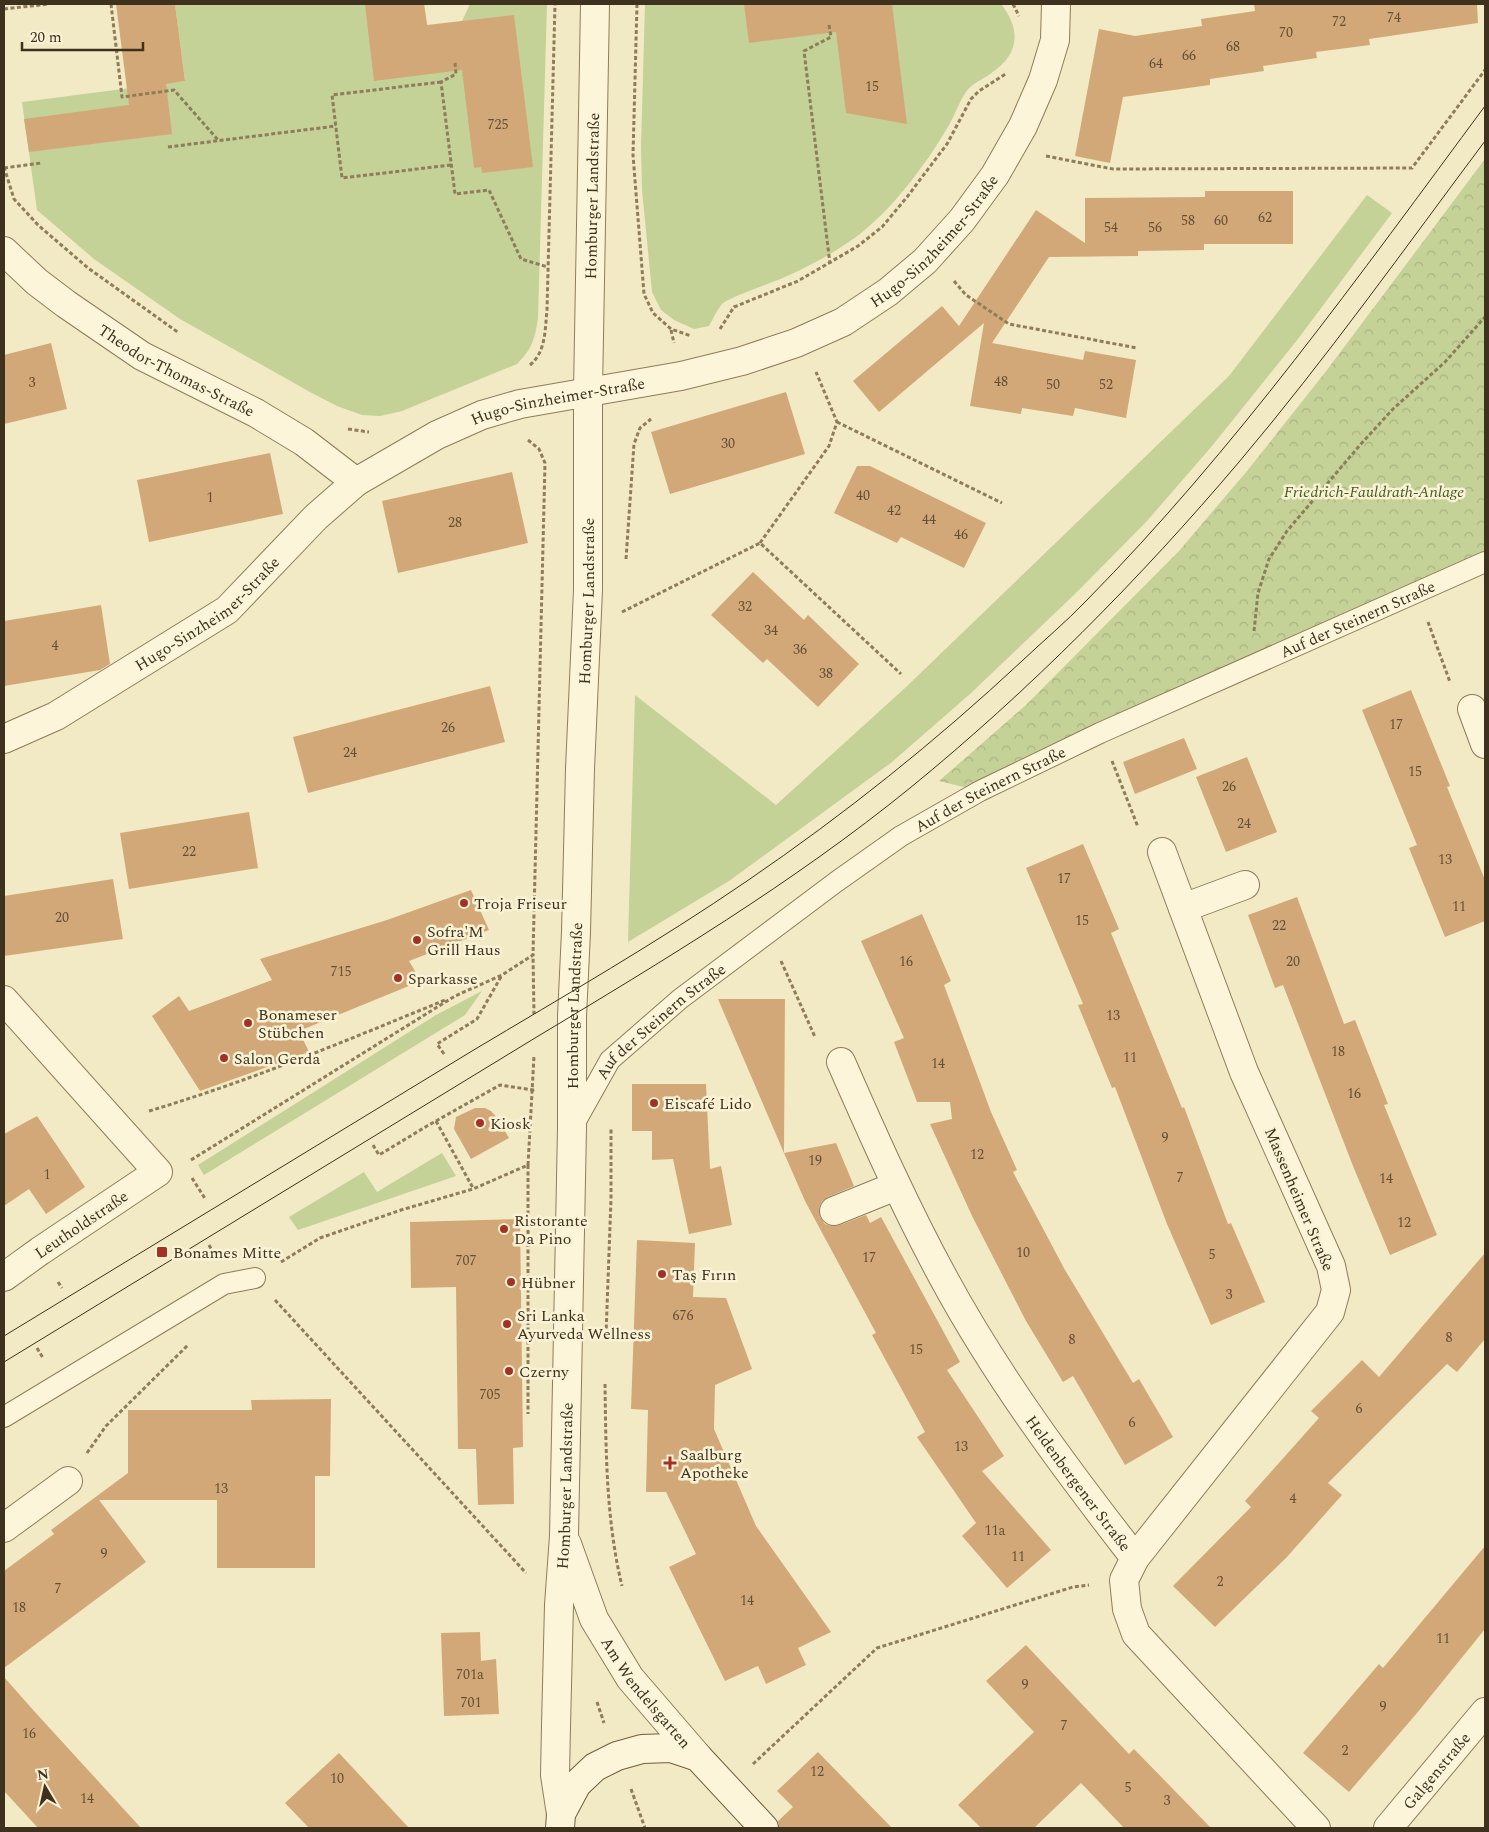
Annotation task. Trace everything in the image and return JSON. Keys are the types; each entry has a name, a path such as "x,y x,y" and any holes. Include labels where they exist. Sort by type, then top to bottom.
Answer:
{"street":[{"name":"Homburger Landstraße","path":"561,1821 556,1775 556,1745 559,1605 564,1536 572,1128 572,1016 588,590 588,391 596,4"},
{"name":"Hugo-Sinzheimer-Straße","path":"4,739 56,716 226,610 316,517 356,482 437,435 482,415 520,404 682,376 742,361 796,343 843,322 888,292 925,261 962,220 995,175 1023,126 1043,80 1055,40 1056,4"},
{"path":"1029,12 1045,15 1055,40"},
{"name":"Theodor-Thomas-Straße","path":"4,251 37,282 142,356 256,413 304,442 356,482"},
{"path":"1472,708 1485,744"},
{"name":"Massenheimer Straße","path":"1130,1569 1330,1312 1336,1290 1331,1266 1244,1072 1162,852"},
{"path":"1183,908 1245,885"},
{"path":"4,1000 158,1172"},
{"name":"Heldenbergener Straße","path":"841,1062 896,1186 943,1278 1009,1386 1079,1486 1130,1569"},
{"name":"Leutholdstraße","path":"4,1277 158,1172"},
{"path":"834,1211 896,1186"},
{"path":"4,1528 68,1480"},
{"name":"Am Wendelsgarten","path":"564,1536 594,1620 630,1678 698,1757 764,1828"},
{"path":"1130,1569 1127,1609 1136,1634 1316,1828"},
{"name":"Galgenstraße","path":"1388,1828 1485,1712"},
{"path":"561,1821 577,1784 595,1767 617,1756 642,1749 671,1748 698,1757"}],"lane":[{"name":"Auf der Steinern Straße","path":"572,1128 610,1060 680,999 836,882 901,836 980,791 1100,733 1485,562"},
{"path":"4,1417 224,1284 255,1278"}],"path":[{"path":"4,9 49,4"},
{"path":"110,4 122,97 174,90 218,140"},
{"path":"534,1022 533,955 545,463 540,449 523,435 519,374 537,360 544,341 547,310 555,4"},
{"path":"637,4 634,156 644,294 653,313 671,329 693,337"},
{"path":"1013,4 1029,12"},
{"path":"830,25 831,37 804,51 830,264"},
{"path":"452,164 342,178 332,95 441,82 456,74 455,63"},
{"path":"714,332 720,328 734,307 781,289 830,264 858,246 882,227 947,144 971,99 1013,68"},
{"path":"1041,155 1113,170 1412,168 1485,70"},
{"path":"441,82 455,194 489,190 521,259 548,267"},
{"path":"168,147 336,126"},
{"path":"40,163 4,168 14,199 38,225 88,268 183,335"},
{"path":"951,277 966,295 1010,324 1137,348"},
{"path":"1250,667 1258,593 1269,559 1286,531 1393,409 1444,362 1485,317"},
{"path":"812,364 837,422 1002,503"},
{"path":"622,612 760,543 829,446 837,422"},
{"path":"339,424 348,429 368,432 375,431"},
{"path":"760,543 901,674"},
{"path":"1417,593 1455,694 1472,708"},
{"path":"1100,733 1141,835 1162,852"},
{"path":"768,933 823,1055 841,1062"},
{"path":"114,1121 204,1094 290,1063 502,976 533,955"},
{"path":"444,1054 438,1044 477,1019 502,976"},
{"path":"158,1172 184,1165 455,996"},
{"path":"528,1419 528,1165 534,1047"},
{"path":"606,1338 611,1199 611,1120"},
{"path":"436,1121 473,1189"},
{"path":"373,1145 378,1155 427,1126"},
{"path":"528,1165 473,1189 401,1210 320,1238 255,1278 529,1576 529,1566"},
{"path":"194,1182 206,1200"},
{"path":"68,1480 106,1426 191,1342"},
{"path":"605,1378 607,1473 616,1562 623,1591"},
{"path":"751,1765 877,1648 1130,1569"},
{"path":"628,1783 645,1828"}],"green space":[{"path":"175,4 424,4 428,30 462,21 470,4 547,4 538,318 532,343 517,364 402,411 380,416 362,415 337,406 310,392 180,319 94,259 37,210 22,102 185,81"},
{"path":"645,4 1001,4 1012,24 1014,42 1012,51 1000,67 968,89 949,125 922,167 901,194 866,229 837,250 807,267 726,301 720,306 709,326 694,329 674,320 661,310 652,292 642,190 641,147"},
{"name":"Friedrich-Fauldrath-Anlage","path":"1485,159 1485,562 980,791 939,781 1025,706 1179,551 1247,471 1327,370"},
{"path":"1367,195 1392,213 1298,339 1212,446 1147,521 1077,592 970,694 892,762 729,881 628,942 635,695 776,805 905,688 1229,376"},
{"path":"482,991 465,1015 204,1175 198,1165 436,1015"},
{"path":"442,1153 456,1176 298,1230 289,1217 364,1172 377,1192"}],"building":[{"path":"116,4 175,4 185,81 166,84 172,134 29,152 24,119 129,105"},
{"path":"365,4 424,4 427,25 514,15 533,167 482,173 481,167 474,168 462,70 374,81"},
{"path":"744,4 892,4 907,124 846,113 836,32 749,43"},
{"path":"1254,4 1477,4 1478,23 1369,39 1370,45 1316,52 1317,58 1263,66 1264,71 1210,79 1210,85 1123,97 1110,163 1075,156 1099,29 1135,36 1202,26 1201,19 1255,11"},
{"path":"1205,191 1293,191 1293,244 1204,244 1204,250 1138,251 1138,256 1049,257 992,343 1083,360 1085,351 1136,360 1126,418 1075,408 1073,416 1022,408 1021,414 970,406 984,323 879,412 853,381 942,306 959,326 1036,210 1085,243 1085,198 1205,197"},
{"path":"51,343 67,409 4,424 4,355"},
{"path":"786,392 805,454 670,494 651,432"},
{"path":"270,453 283,514 149,542 137,480"},
{"path":"857,466 870,466 986,523 964,568 901,537 897,543 834,513"},
{"path":"512,472 528,543 398,573 382,501"},
{"path":"753,572 804,620 808,615 859,664 818,707 767,659 763,663 711,615"},
{"path":"101,605 110,664 100,670 4,686 4,621"},
{"path":"490,686 505,742 308,793 293,737"},
{"path":"1411,690 1450,786 1447,787 1485,880 1485,921 1445,937 1409,848 1417,845 1362,710"},
{"path":"1184,738 1197,769 1135,794 1123,762"},
{"path":"1247,757 1277,832 1226,852 1196,777"},
{"path":"249,812 258,868 129,889 120,833"},
{"path":"1083,844 1119,929 1111,933 1182,1108 1184,1107 1228,1224 1231,1223 1265,1302 1211,1325 1167,1224 1115,1087 1112,1088 1078,1005 1083,1004 1026,868"},
{"path":"113,879 123,939 4,956 4,896"},
{"path":"471,890 489,930 409,961 421,981 299,1031 309,1052 200,1091 152,1016 179,996 189,1011 272,980 260,959 387,920"},
{"path":"1297,897 1344,1024 1355,1020 1388,1104 1384,1105 1437,1235 1390,1255 1353,1166 1283,985 1275,988 1248,915"},
{"path":"922,914 951,981 944,985 991,1112 1017,1170 1013,1172 1065,1270 1133,1383 1139,1379 1173,1437 1125,1465 1073,1376 1063,1382 1026,1321 973,1218 930,1124 952,1119 950,1102 917,1102 894,1042 904,1038 861,941"},
{"path":"718,999 785,999 784,1153"},
{"path":"632,1084 706,1084 710,1169 721,1166 732,1225 689,1234 673,1159 652,1160 652,1131 632,1131"},
{"path":"475,1108 485,1108 491,1111 509,1138 471,1159 454,1129 456,1117"},
{"path":"37,1116 85,1187 46,1214 29,1189 4,1206 4,1134"},
{"path":"836,1143 854,1186 822,1201 819,1209 820,1217 825,1224 832,1226 840,1225 866,1215 870,1223 881,1217 960,1362 947,1370 1004,1456 982,1471 1051,1550 1007,1588 962,1536 976,1523 917,1437 925,1432 872,1335 876,1333 805,1201 784,1153"},
{"path":"520,1219 523,1447 513,1448 514,1504 478,1505 476,1449 458,1449 456,1287 411,1288 410,1222"},
{"path":"637,1240 695,1243 693,1297 726,1298 752,1369 715,1385 714,1429 756,1526 831,1632 798,1648 806,1665 766,1684 758,1666 725,1681 669,1567 696,1554 666,1492 646,1492 648,1410 631,1409"},
{"path":"1485,1253 1485,1339 1457,1372 1447,1364 1328,1483 1342,1495 1286,1558 1215,1627 1173,1586 1251,1507 1245,1501 1319,1418 1311,1411 1362,1360 1379,1377"},
{"path":"331,1399 330,1476 315,1476 315,1568 217,1568 217,1500 99,1500 146,1562 4,1668 4,1571 54,1534 51,1530 128,1473 128,1410 252,1410 251,1400"},
{"path":"1485,1546 1485,1629 1417,1713 1349,1792 1303,1753 1379,1664 1383,1668"},
{"path":"480,1632 481,1661 496,1659 499,1714 444,1716 441,1633"},
{"path":"1026,1645 1129,1754 1134,1749 1211,1828 1124,1828 1081,1783 1034,1828 981,1828 958,1805 1034,1732 986,1681"},
{"path":"4,1677 141,1828 38,1828 4,1791"},
{"path":"818,1752 892,1828 779,1828 778,1821 793,1807 777,1791"},
{"path":"339,1753 409,1828 309,1828 285,1803"}],"tram line":[{"path":"4,1336 679,926 819,830 923,749 1078,609 1141,543 1193,484 1245,423 1343,298 1485,106"},
{"path":"4,1362 727,920 866,823 910,788 998,713 1082,632 1163,549 1239,462 1303,383 1485,141"}],"place":[{"name":"Troja Friseur","path":"464,903"},
{"name":"Sofra'M Grill Haus","path":"417,940"},
{"name":"Sparkasse","path":"398,978"},
{"name":"Bonameser Stübchen","path":"248,1023"},
{"name":"Salon Gerda","path":"224,1058"},
{"name":"Eiscafé Lido","path":"654,1103"},
{"name":"Kiosk","path":"480,1123"},
{"name":"Ristorante Da Pino","path":"504,1229"},
{"name":"Bonames Mitte","path":"162,1252"},
{"name":"Taş Fırın","path":"662,1274"},
{"name":"Hübner","path":"511,1282"},
{"name":"Sri Lanka Ayurveda Wellness","path":"507,1324"},
{"name":"Czerny","path":"509,1371"},
{"name":"Saalburg Apotheke","path":"670,1463"}]}
